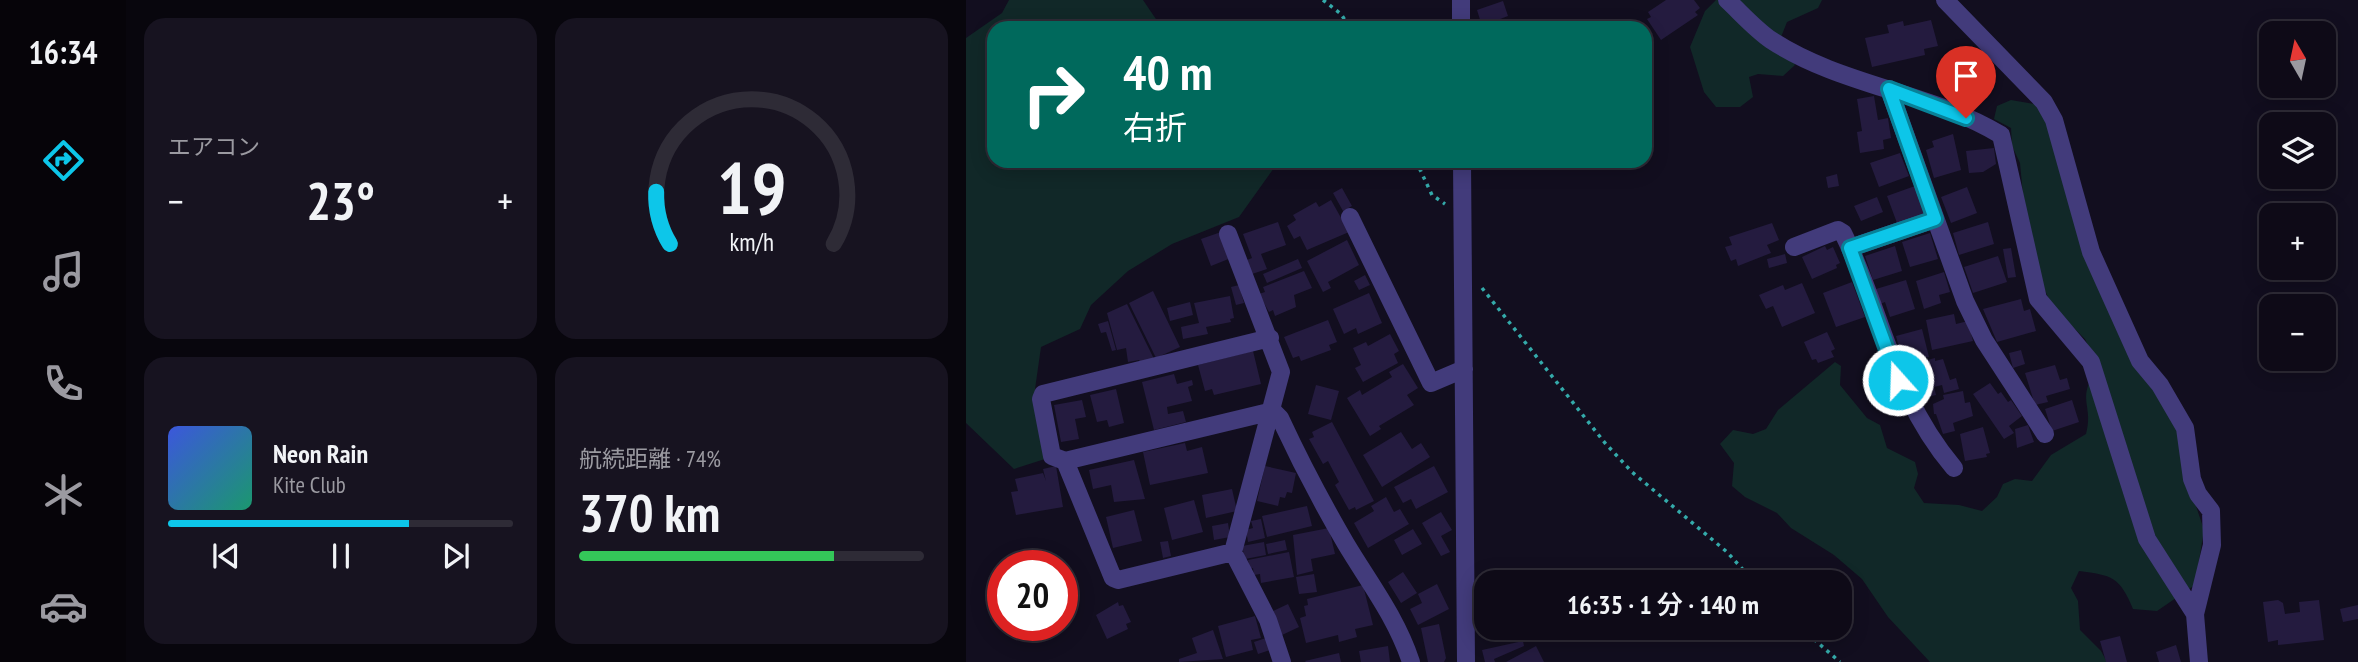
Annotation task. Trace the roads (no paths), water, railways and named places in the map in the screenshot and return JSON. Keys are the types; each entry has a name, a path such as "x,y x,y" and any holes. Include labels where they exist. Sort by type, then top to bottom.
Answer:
{"street":[{"path":"1461,0 1461,21"},
{"path":"1727,0 1770,39 1841,74 1942,108 2001,135 2038,299 2091,362 2147,539 2195,614"},
{"path":"1945,0 2044,102 2054,120 2091,252 2140,361 2168,395 2185,428 2192,480 2198,494 2211,511 2212,545 2195,614 2199,662"},
{"path":"1889,89 1965,301 1984,340 2045,434"},
{"path":"1462,168 1466,662"},
{"path":"1350,216 1431,383 1464,369"},
{"path":"1850,248 1935,219"},
{"path":"1794,247 1838,230 1843,233 1898,380 1929,439 1954,468"},
{"path":"1228,234 1281,372 1273,411 1233,552 1268,620 1282,662"},
{"path":"1270,338 1044,394 1041,399 1052,456 1065,461 1273,411"},
{"path":"1273,411 1280,418 1309,479 1348,546 1398,624 1411,662"},
{"path":"1065,461 1114,578 1118,580 1233,552"}]}
